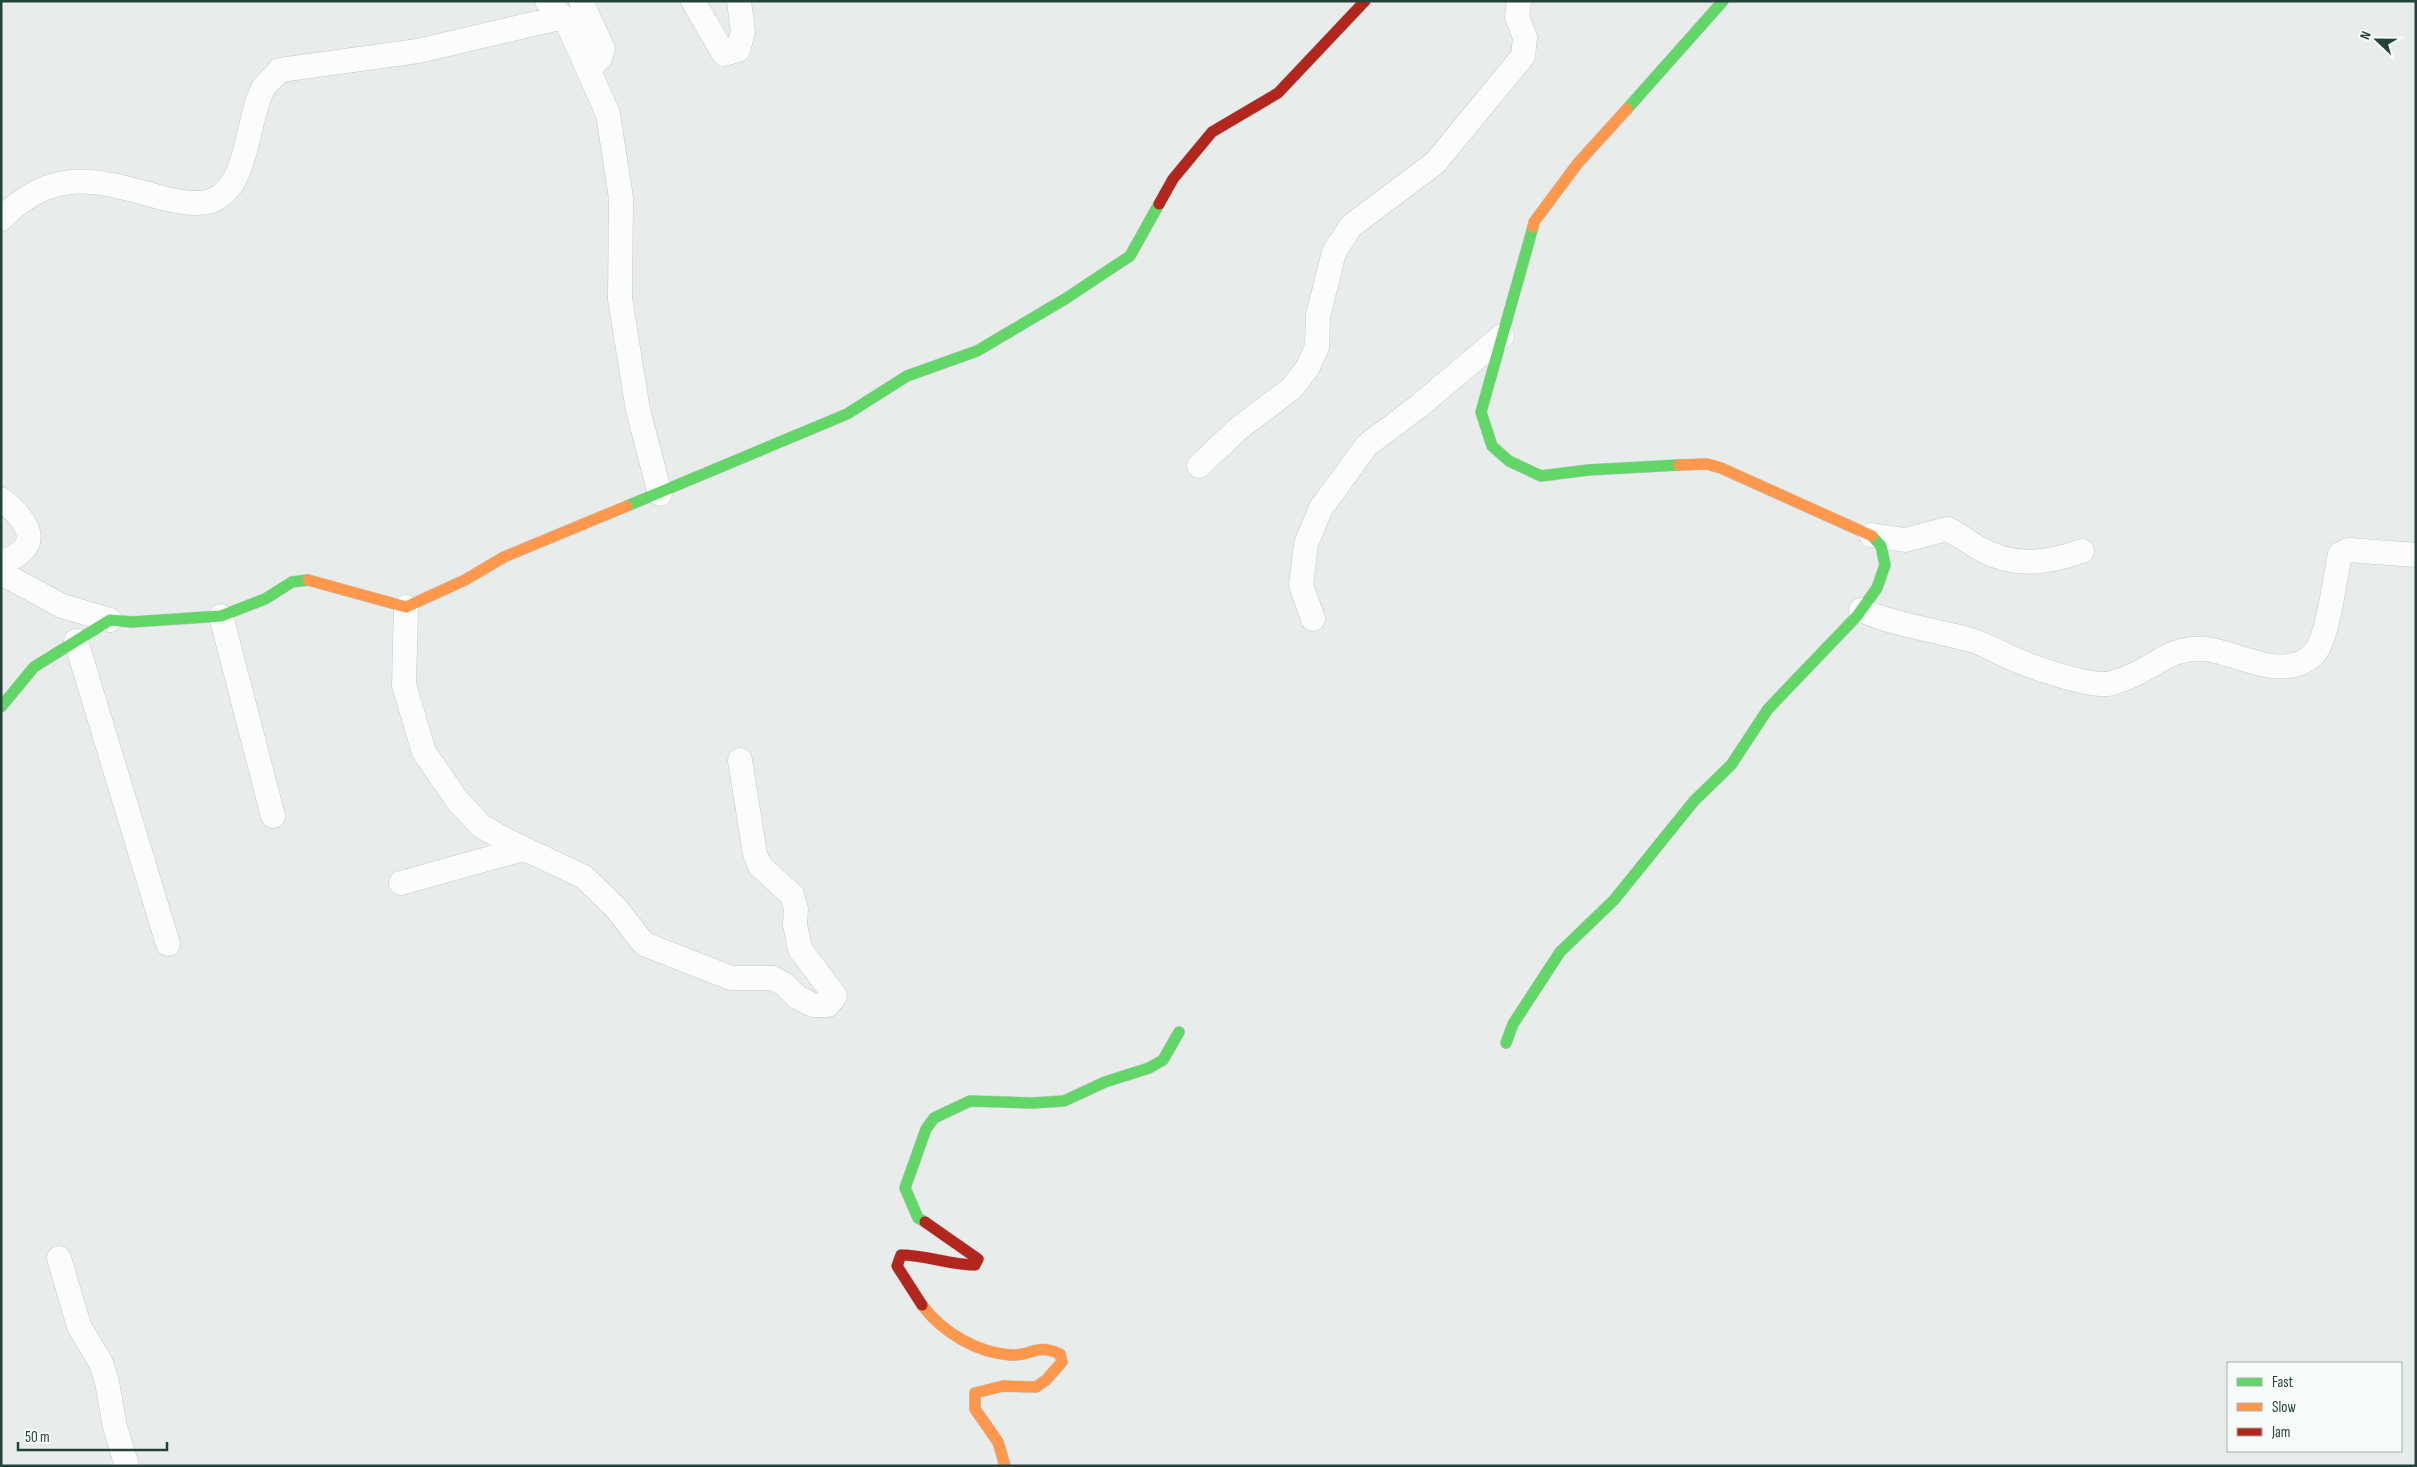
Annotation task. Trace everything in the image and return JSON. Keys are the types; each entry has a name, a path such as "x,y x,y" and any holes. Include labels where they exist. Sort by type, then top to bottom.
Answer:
{"street":[{"path":"581,1 603,49 600,58 588,70"},
{"path":"693,1 724,54 738,50 743,32 739,1"},
{"path":"1,573 62,606 110,620 132,622 221,616 265,598 292,582 308,580 406,607 465,580 504,557 640,499 660,494 847,414 907,376 977,351 1064,299 1130,256 1173,179 1212,132 1278,93 1365,1"},
{"path":"1199,466 1238,429 1292,388 1308,367 1317,347 1318,316 1334,252 1350,226 1435,163 1523,56 1524,37 1517,18 1519,1"},
{"path":"1723,1 1578,163 1534,222 1481,412 1492,446 1509,461 1541,476 1588,470 1708,464 1721,468 1871,535 1905,540 1947,529 1963,536 1976,547 2000,558 2032,563 2060,558 2082,550"},
{"path":"1,219 17,204 46,187 69,182 93,181 180,203 211,201 228,188 241,164 264,87 280,70 418,51 555,9 567,22 608,114 620,198 620,299 638,410 660,494"},
{"path":"1314,619 1301,585 1306,544 1321,508 1366,444 1419,406 1502,336"},
{"path":"1,499 27,526 28,534 28,540 23,551 1,564"},
{"path":"1506,1043 1513,1024 1560,952 1614,900 1694,801 1731,765 1768,709 1820,656 1861,610 1877,588 1885,565 1882,546 1871,535"},
{"path":"1861,610 1883,619 1973,640 2007,656 2061,676 2107,684 2137,675 2179,650 2205,649 2236,656 2265,667 2292,666 2314,655 2327,630 2330,603 2340,554 2349,550 2416,556"},
{"path":"406,607 404,685 424,752 457,800 481,826 523,849 584,877 616,908 644,944 731,978 773,978 785,985 797,998 813,1005 828,1005 835,996 800,949 795,924 796,908 792,894 760,866 755,854 740,760"},
{"path":"221,616 273,816"},
{"path":"1,707 34,667 110,620"},
{"path":"76,641 168,944"},
{"path":"401,883 523,849"},
{"path":"1005,1466 998,1442 980,1420 973,1405 975,1393 1003,1386 1036,1387 1046,1380 1062,1362 1060,1354 1046,1347 1036,1347 1013,1355 969,1345 947,1331 928,1313 897,1266 900,1255 935,1257 965,1266 975,1265 978,1259 918,1218 905,1188 926,1128 934,1118 970,1101 1033,1103 1064,1101 1105,1082 1149,1068 1162,1060 1179,1032"},
{"path":"59,1258 79,1326 100,1363 107,1382 116,1428 127,1466"}],"traffic: fast":[{"path":"1627,109 1723,1"},
{"path":"627,506 847,414 907,376 977,351 1065,299 1130,256 1159,204"},
{"path":"1533,227 1481,412 1492,446 1509,461 1541,476 1588,470 1679,465"},
{"path":"1506,1043 1513,1024 1560,952 1614,900 1694,801 1731,765 1768,709 1857,616 1877,588 1885,565 1881,546 1872,536"},
{"path":"1,707 34,667 110,620 132,622 221,616 265,599 292,582 308,580"},
{"path":"925,1222 918,1218 905,1188 926,1129 934,1118 970,1101 1033,1103 1064,1101 1105,1082 1149,1068 1163,1060 1179,1032"}],"traffic: slow":[{"path":"1533,227 1534,222 1578,163 1627,109"},
{"path":"1679,465 1707,464 1721,468 1872,536"},
{"path":"308,580 406,607 465,580 504,557 627,506"},
{"path":"922,1305 930,1315 950,1332 986,1350 1011,1355 1039,1350 1060,1354 1062,1362 1046,1380 1036,1387 1003,1386 975,1393 975,1409 998,1442 1005,1466"}],"traffic: jam":[{"path":"1159,204 1173,179 1212,132 1278,93 1365,1"},
{"path":"922,1305 897,1266 901,1255 966,1265 975,1265 978,1259 925,1222"}]}
